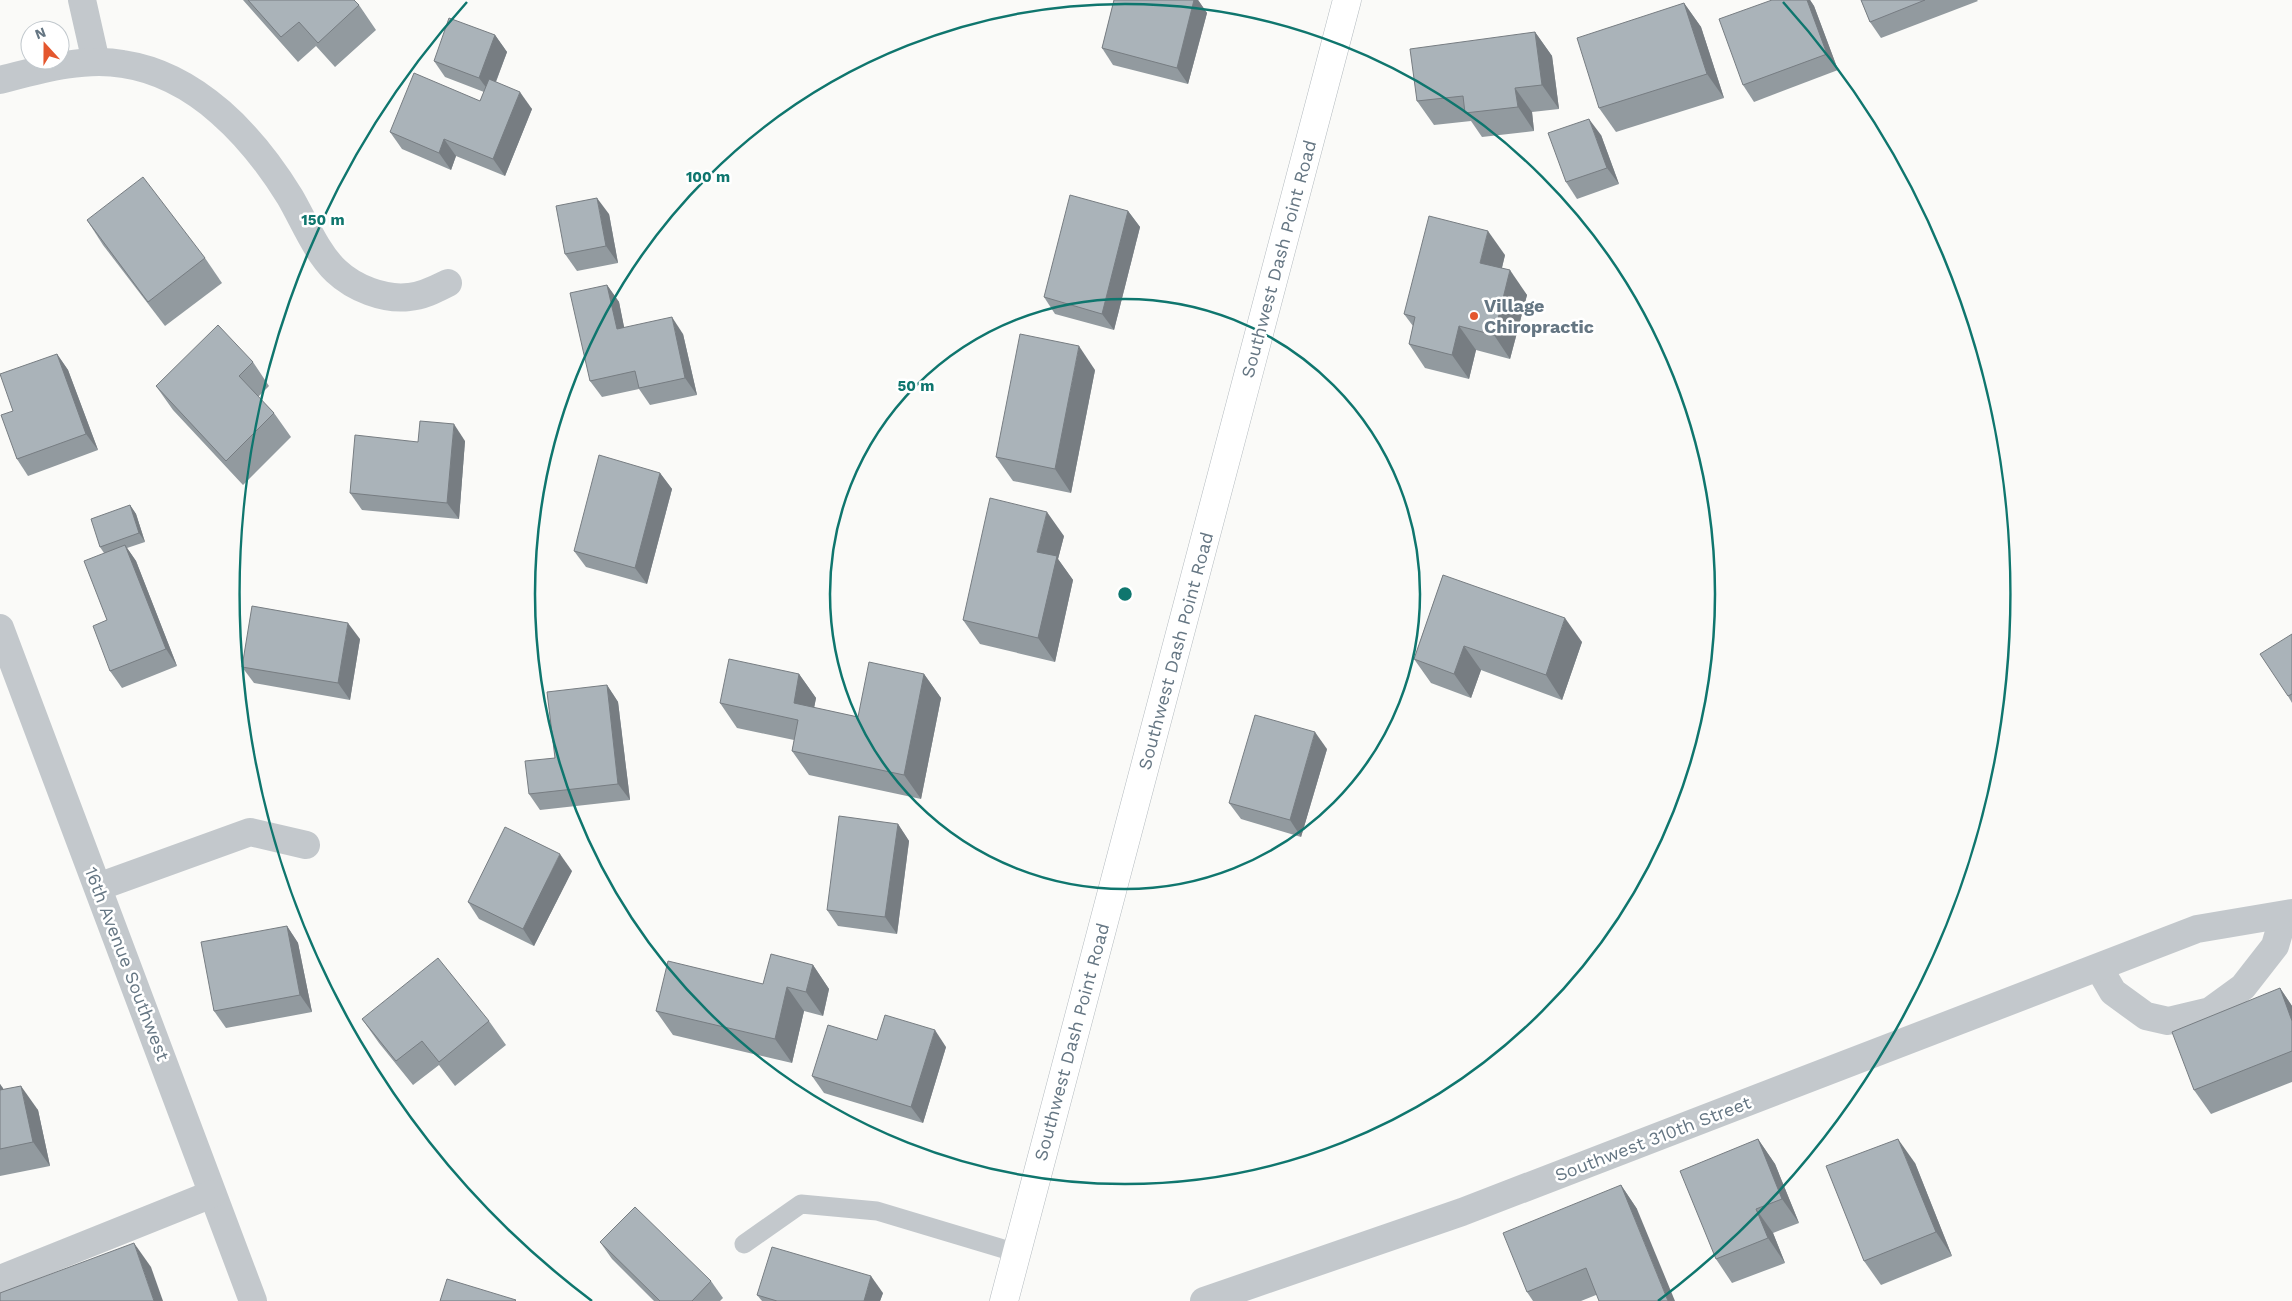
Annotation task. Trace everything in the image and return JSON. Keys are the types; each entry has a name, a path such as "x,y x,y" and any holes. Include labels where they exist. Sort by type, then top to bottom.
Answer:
{"main road":[{"name":"Southwest Dash Point Road","path":"1004,1301 1347,0"}],"street":[{"path":"82,0 96,62"},
{"path":"0,80 60,66 96,62 124,64 173,81 200,96 227,117 253,147 288,195 326,259 336,271 348,280 366,290 394,297 421,295 448,284"},
{"name":"16th Avenue Southwest","path":"1,632 253,1301"},
{"path":"98,887 250,832 306,845"},
{"name":"Southwest 310th Street","path":"1204,1301 1462,1212 2197,929 2288,914"},
{"name":"Southwest 310th Street","path":"2099,968 2113,992 2146,1016 2168,1021 2210,1011 2243,988 2275,946 2288,914"},
{"path":"0,1279 212,1194"}],"lane":[{"path":"744,1244 801,1204 877,1211 1017,1253"}],"building":[{"path":"248,0 354,0 359,5 318,43 299,22 281,37"},
{"path":"1114,0 1194,0 1177,68 1102,48"},
{"path":"1772,0 1807,0 1827,54 1743,85 1719,19"},
{"path":"1861,0 1925,0 1870,22"},
{"path":"1684,3 1707,74 1599,108 1577,38"},
{"path":"449,18 495,35 479,78 434,61"},
{"path":"1535,32 1542,85 1515,88 1518,107 1465,113 1463,96 1417,101 1410,49"},
{"path":"414,73 480,101 489,79 520,92 493,159 444,139 439,153 390,132"},
{"path":"1589,119 1607,168 1566,182 1548,133"},
{"path":"143,177 205,258 148,302 87,220"},
{"path":"1070,195 1128,211 1102,314 1044,297"},
{"path":"597,198 606,246 565,254 556,206"},
{"name":"Village Chiropractic","path":"1429,216 1488,231 1480,263 1510,270 1494,335 1459,326 1452,355 1409,344 1415,317 1404,314"},
{"path":"607,285 617,329 672,317 685,378 639,388 635,371 590,381 570,293"},
{"path":"218,325 253,362 239,376 274,413 226,461 156,386"},
{"path":"1020,334 1079,346 1055,469 996,457"},
{"path":"57,354 86,434 17,459 1,415 13,411 0,374"},
{"path":"420,421 454,424 447,503 350,493 355,435 418,442"},
{"path":"599,455 660,473 635,568 574,551"},
{"path":"990,498 1047,512 1037,552 1057,556 1038,638 963,620"},
{"path":"130,505 139,533 100,547 91,519"},
{"path":"125,545 166,649 110,671 93,626 107,620 84,561"},
{"path":"1443,575 1565,618 1546,675 1464,646 1454,674 1414,659"},
{"path":"252,606 348,623 338,683 242,667"},
{"path":"2292,634 2292,694 2288,696 2260,654"},
{"path":"729,659 799,674 794,703 858,717 869,662 924,674 904,775 792,751 798,720 720,703"},
{"path":"607,685 618,784 529,794 525,761 555,758 547,692"},
{"path":"1255,715 1315,732 1290,820 1229,803"},
{"path":"839,816 898,824 885,917 827,910"},
{"path":"505,827 560,854 523,929 468,902"},
{"path":"287,926 300,995 214,1011 201,942"},
{"path":"771,954 813,965 806,992 787,987 775,1039 656,1011 668,961 763,984"},
{"path":"438,958 489,1021 439,1062 422,1041 396,1061 362,1019"},
{"path":"2280,988 2292,1021 2292,1051 2194,1090 2172,1032"},
{"path":"885,1015 935,1030 911,1107 812,1076 828,1025 877,1040"},
{"path":"21,1086 33,1142 0,1149 0,1090"},
{"path":"1758,1139 1782,1199 1756,1209 1768,1238 1716,1259 1680,1171"},
{"path":"1898,1139 1936,1232 1864,1261 1826,1166"},
{"path":"1621,1185 1668,1301 1599,1301 1586,1268 1527,1292 1503,1233"},
{"path":"635,1207 711,1281 692,1301 660,1301 600,1242"},
{"path":"134,1243 154,1301 0,1301 0,1293"},
{"path":"772,1247 871,1276 864,1301 777,1301 757,1295"},
{"path":"447,1279 516,1300 440,1301"}],"place":[{"name":"Village Chiropractic","path":"1474,316"}]}
